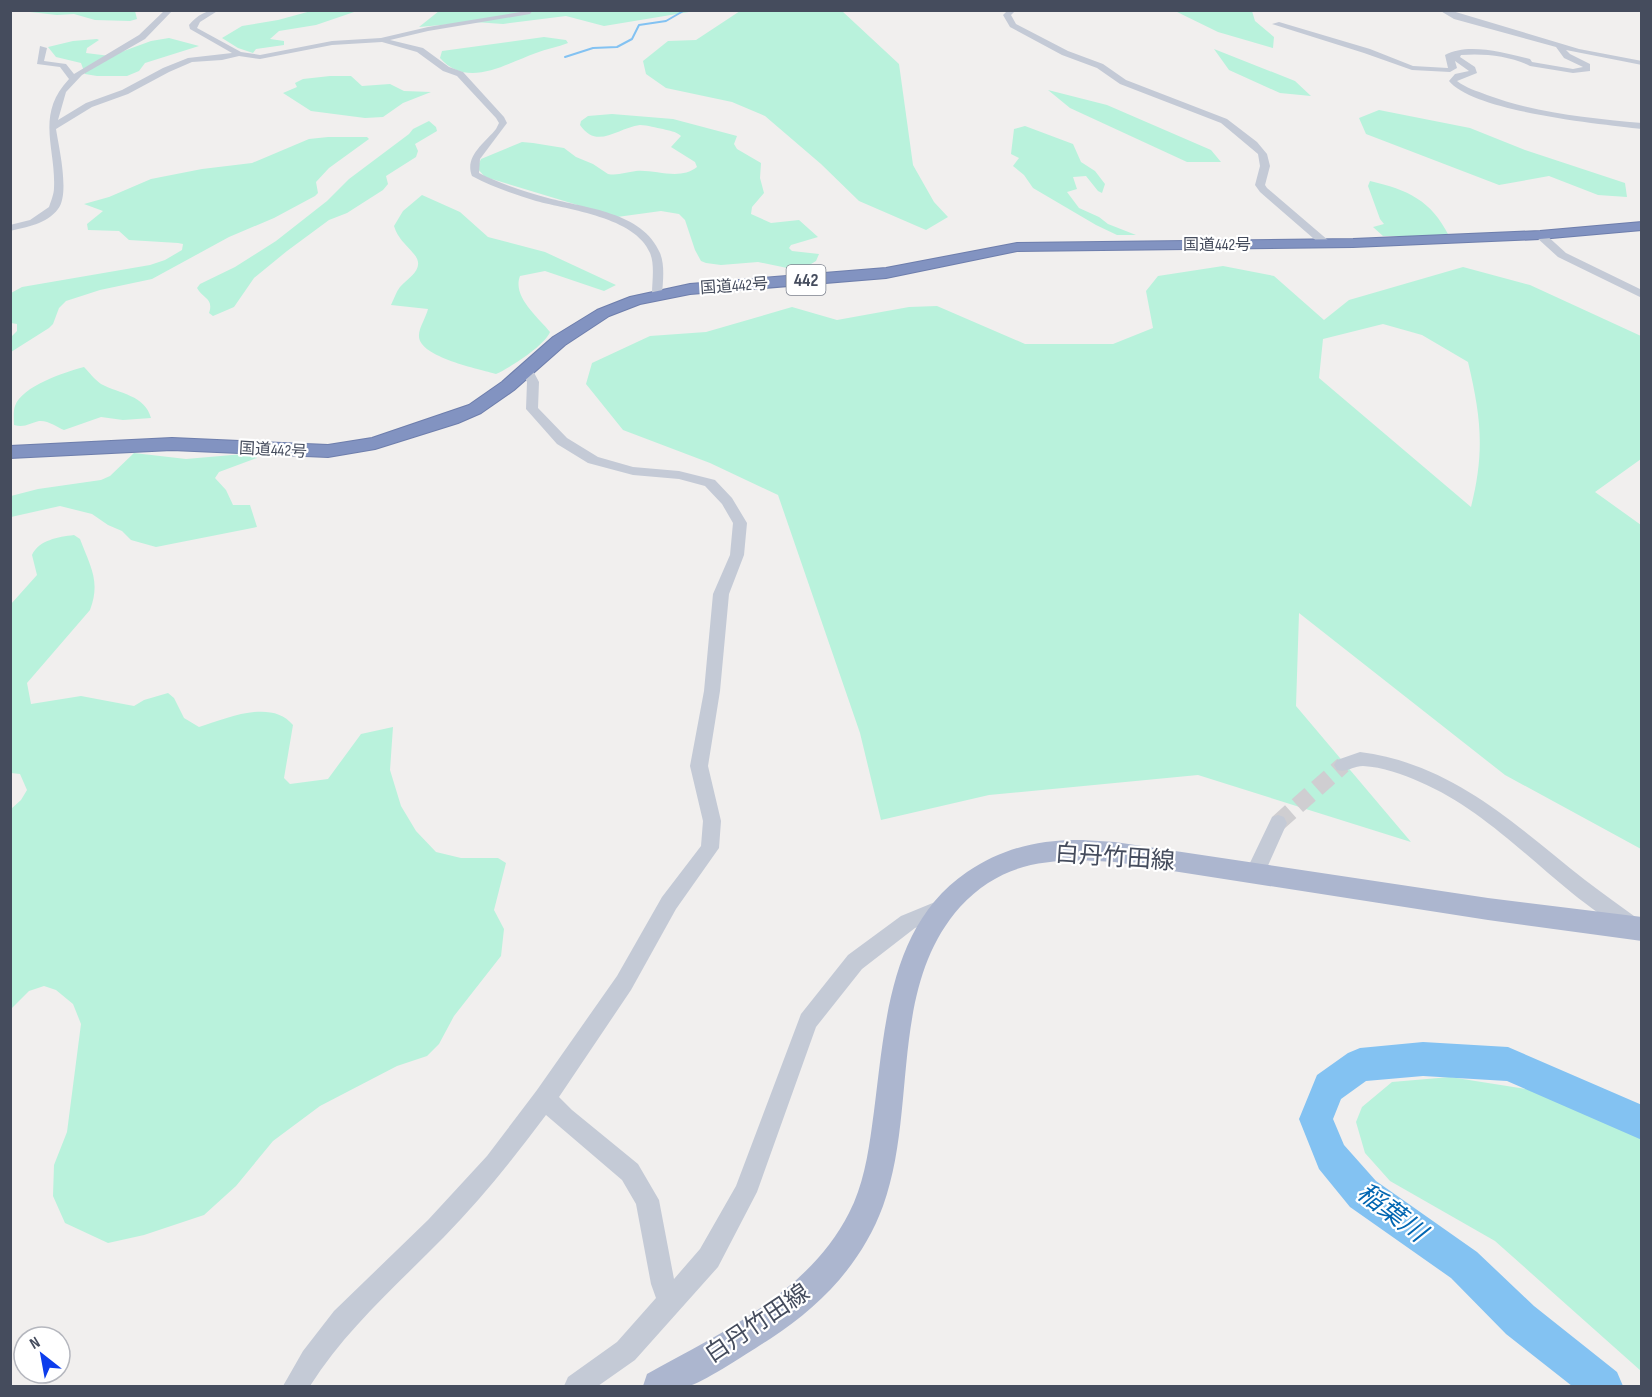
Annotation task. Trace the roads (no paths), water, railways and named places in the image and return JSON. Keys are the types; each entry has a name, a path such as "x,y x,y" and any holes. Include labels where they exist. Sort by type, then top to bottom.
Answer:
{"highway":[{"name":"国道442号","path":"10,452 172,444 303,451 351,448 451,419 495,396 582,324 621,305 657,294 708,287 886,273 1017,247 1325,243 1540,235 1641,226"}],"main road":[{"name":"白丹竹田線","path":"659,1386 762,1326 794,1304 825,1275 851,1239 865,1213 884,1148 903,999 913,962 928,928 940,909 976,878 1001,864 1028,854 1069,849 1126,853 1488,909 1639,929"}],"street":[{"path":"10,228 34,222 48,214 54,207 59,189 52,128 62,91 72,78 142,37 170,10"},
{"path":"216,10 197,20 193,25 194,29 239,54 260,57 332,43 381,40 428,29 530,12"},
{"path":"1013,10 1007,15 1013,25 1065,53 1100,66 1123,82 1224,121 1236,133 1257,145 1264,153 1265,165 1260,185 1263,190 1325,243"},
{"path":"1442,10 1457,17 1595,55 1641,63"},
{"path":"1276,24 1367,51 1412,68 1450,70 1453,68 1449,55 1459,52 1493,53 1527,61 1530,64 1573,71 1587,69 1586,64 1566,56 1557,44"},
{"path":"381,40 420,50 446,69 460,74 500,117 503,123 500,131 476,157 473,168 475,174 518,192 623,223 639,232 650,243 656,254 657,294"},
{"path":"43,48 40,62 59,63 68,68 72,78"},
{"path":"1459,52 1456,58 1472,69 1473,73 1458,76 1453,81 1456,85 1483,96 1528,110 1569,118 1641,126"},
{"path":"52,128 89,105 125,92 182,63 239,54"},
{"path":"1540,235 1562,255 1641,296"},
{"path":"296,1386 312,1360 343,1320 436,1228 488,1172 545,1098 629,975 669,903 710,848 712,821 699,766 712,691 721,594 736,555 740,538 740,523 734,511 710,483 679,475 633,471 610,466 593,460 562,441 531,409 533,382 526,370"},
{"path":"1343,765 1360,759 1390,763 1428,777 1454,790 1518,835 1579,886 1639,929"},
{"path":"1255,873 1278,823"},
{"path":"577,1386 626,1351 709,1258 745,1192 808,1021 855,962 908,922 940,909"},
{"path":"545,1098 564,1118 630,1172 647,1200 663,1284 670,1301"}],"waterway":[{"path":"565,57 593,48 617,47 632,39 639,25 666,21 685,10"},
{"name":"稲葉川","path":"1603,1386 1520,1320 1464,1265 1363,1194 1331,1157 1316,1119 1329,1087 1360,1065 1423,1059 1508,1064 1642,1123"}],"tunnel":[{"path":"1278,823 1343,765"}]}
